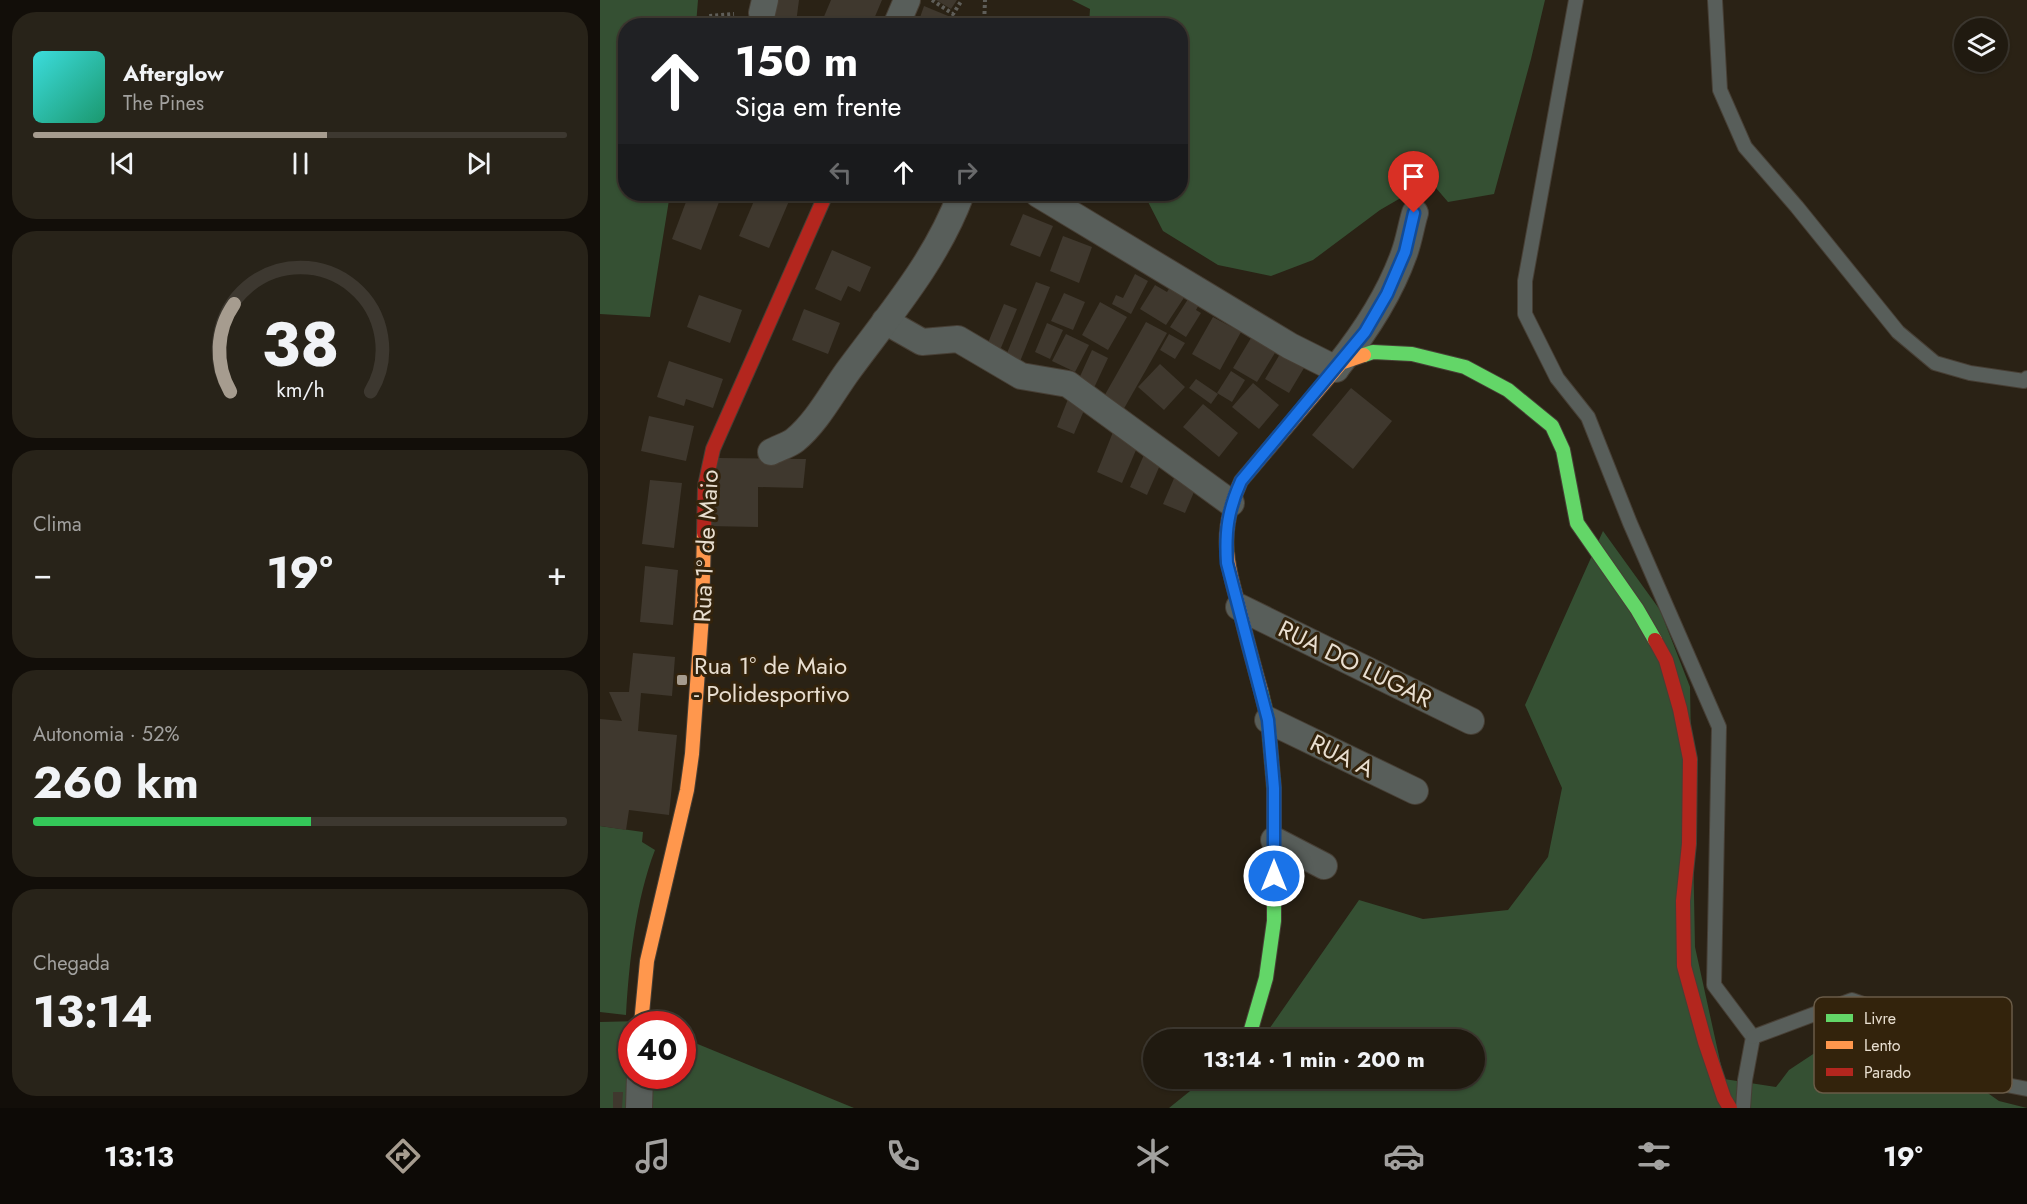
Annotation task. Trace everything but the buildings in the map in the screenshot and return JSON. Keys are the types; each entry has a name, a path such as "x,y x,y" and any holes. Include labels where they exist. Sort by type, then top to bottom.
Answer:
{"street":[{"path":"899,18 907,0"},
{"name":"Rua 1º de Maio","path":"642,1011 647,961 687,790 692,754 702,615 705,486 713,450 823,201"},
{"path":"771,452 795,441 819,413 916,280 932,255 958,201"},
{"path":"1050,201 1290,346 1337,367"},
{"path":"1251,1029 1266,978 1274,921 1274,788 1268,720 1227,563 1226,543 1231,503 1241,481 1365,332 1387,294 1405,252 1414,213"},
{"path":"885,321 922,342 958,339 1021,376 1068,384 1231,503"},
{"path":"1337,367 1341,363 1373,352 1412,354 1465,367 1508,390 1552,426 1563,450 1577,523 1637,609 1665,660 1680,709 1690,759 1689,844 1683,901 1684,966 1705,1042 1724,1098 1730,1108"},
{"name":"RUA DO LUGAR","path":"1239,607 1471,721"},
{"name":"RUA A","path":"1268,720 1415,791"},
{"path":"1274,840 1324,866"},
{"path":"639,1108 640,1089"}],"lane":[{"path":"1576,0 1525,280 1525,314 1557,378 1588,417 1629,522 1719,727 1714,985 1753,1037 1745,1080 1743,1108"},
{"path":"1714,0 1720,90 1745,147 1797,207 1898,332 1935,363 1970,373 2024,381 2027,378"},
{"path":"1753,1037 1814,1014"},
{"path":"2012,1086 2027,1089"}],"path":[{"path":"932,0 953,14 962,0"},
{"path":"984,18 985,0"},
{"path":"707,18 708,16 734,14"}],"green space":[{"path":"600,0 698,0 697,18 618,18 618,201 669,201 650,317 600,314"},
{"path":"1072,0 1545,0 1494,194 1448,202 1430,181 1380,210 1313,260 1271,276 1218,265 1163,231 1148,201 1188,201 1188,18 1089,18 1090,9"},
{"path":"1603,531 1660,610 1690,687 1695,947 1724,1079 1776,1087 1789,1070 1814,1053 1814,1093 1988,1093 1999,1101 2027,1108 1169,1108 1193,1089 1485,1089 1485,1029 1269,1029 1359,900 1423,919 1508,910 1548,857 1562,788 1525,705"},
{"path":"600,826 643,832 642,842 655,850 648,869 634,931 626,1011 618,1011 618,1014 600,1012"},
{"path":"600,1022 618,1022 618,1089 696,1089 696,1043 854,1108 600,1108"}],"traffic: fast":[{"path":"1364,355 1373,352 1412,354 1465,367 1508,390 1552,426 1563,450 1577,523 1637,609 1655,640"},
{"path":"1251,1029 1266,978 1274,921 1274,788 1268,720 1261,691"}],"traffic: slow":[{"path":"1261,691 1229,564 1227,533 1234,500 1241,481 1341,363 1364,355"},
{"path":"642,1011 647,961 687,790 692,754 702,615 704,533"}],"traffic: jam":[{"path":"704,533 705,486 713,449 823,201"},
{"path":"1655,640 1666,660 1680,709 1690,759 1689,844 1683,901 1684,966 1705,1042 1724,1098 1730,1108"}],"place":[{"name":"Rua 1º de Maio - Polidesportivo","path":"682,680"}],"route":[{"path":"1274,876 1274,788 1268,720 1227,563 1227,522 1231,503 1241,481 1365,332 1387,294 1405,252 1414,213"}]}
